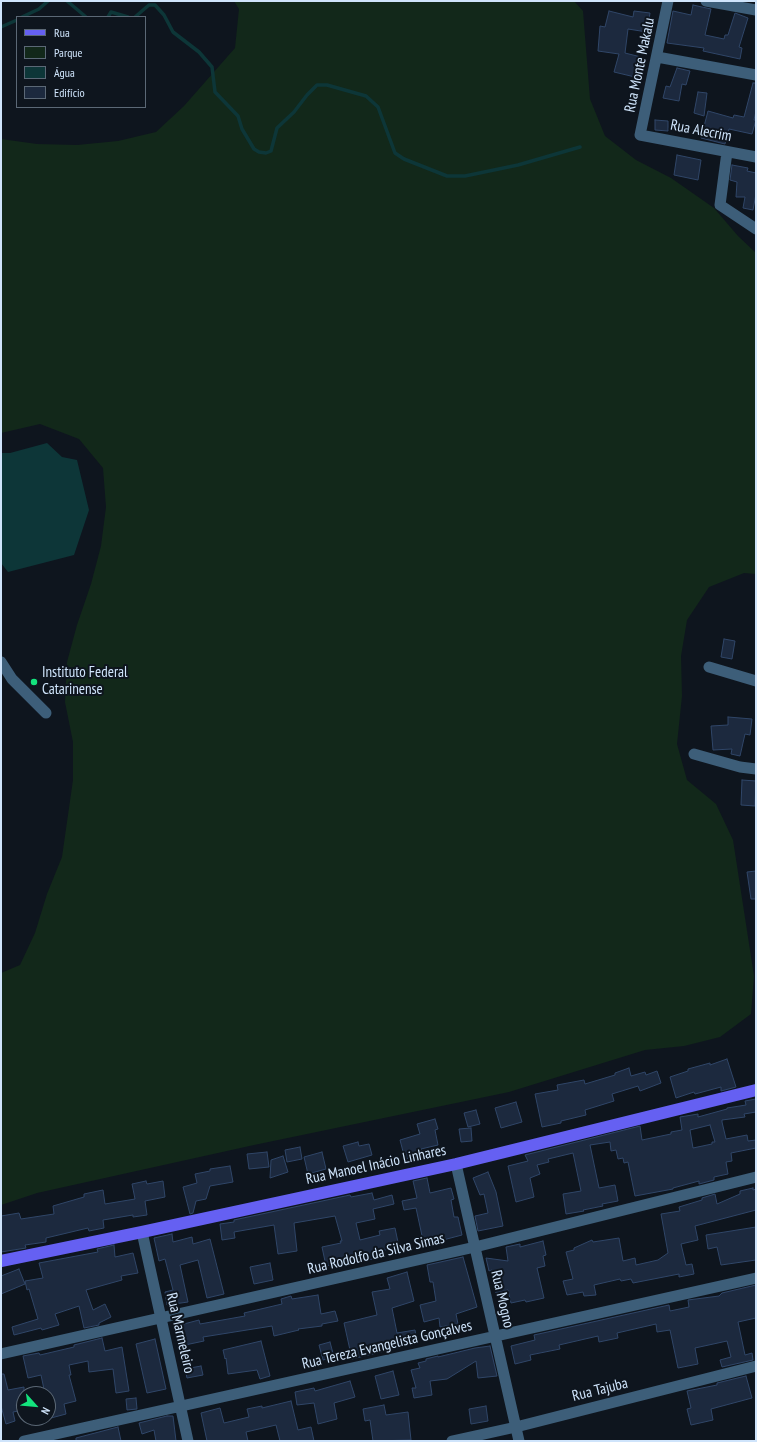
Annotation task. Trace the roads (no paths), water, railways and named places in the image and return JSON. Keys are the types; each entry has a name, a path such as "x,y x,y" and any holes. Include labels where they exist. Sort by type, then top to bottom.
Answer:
{"main road":[{"name":"Rua Manoel Inácio Linhares","path":"1,1261 456,1164 756,1090"}],"street":[{"name":"Rua Monte Makalu","path":"640,135 668,1"},
{"path":"706,1 756,10"},
{"path":"657,57 756,75"},
{"name":"Rua Alecrim","path":"640,135 756,157"},
{"path":"727,152 720,204 756,229"},
{"path":"1,662 12,679 46,713"},
{"path":"709,666 756,681"},
{"path":"694,754 740,767 756,769"},
{"name":"Rua Mogno","path":"456,1164 519,1441"},
{"name":"Rua Rodolfo da Silva Simas","path":"1,1354 475,1247 756,1177"},
{"name":"Rua Marmeleiro","path":"142,1232 188,1441"},
{"name":"Rua Tereza Evangelista Gonçalves","path":"24,1441 756,1278"},
{"name":"Rua Tajuba","path":"452,1441 516,1427 756,1366"}],"water":[{"path":"47,443 62,457 77,460 89,510 74,555 8,572 1,563 1,453 10,453"}],"waterway":[{"path":"24,16 39,9 48,1"},
{"path":"67,1 85,16"},
{"path":"136,16 149,5 155,5 164,15 173,32 199,52 212,67 215,92 238,116 242,129 254,149 259,152 266,153 271,151 277,128 294,112 317,85 327,85 366,96 378,107 395,153 404,159 447,176 465,176 518,165 580,147"},
{"path":"109,16 111,12 125,16"},
{"path":"1,27 16,20"}],"place":[{"name":"Instituto Federal Catarinense","path":"34,682"}]}
